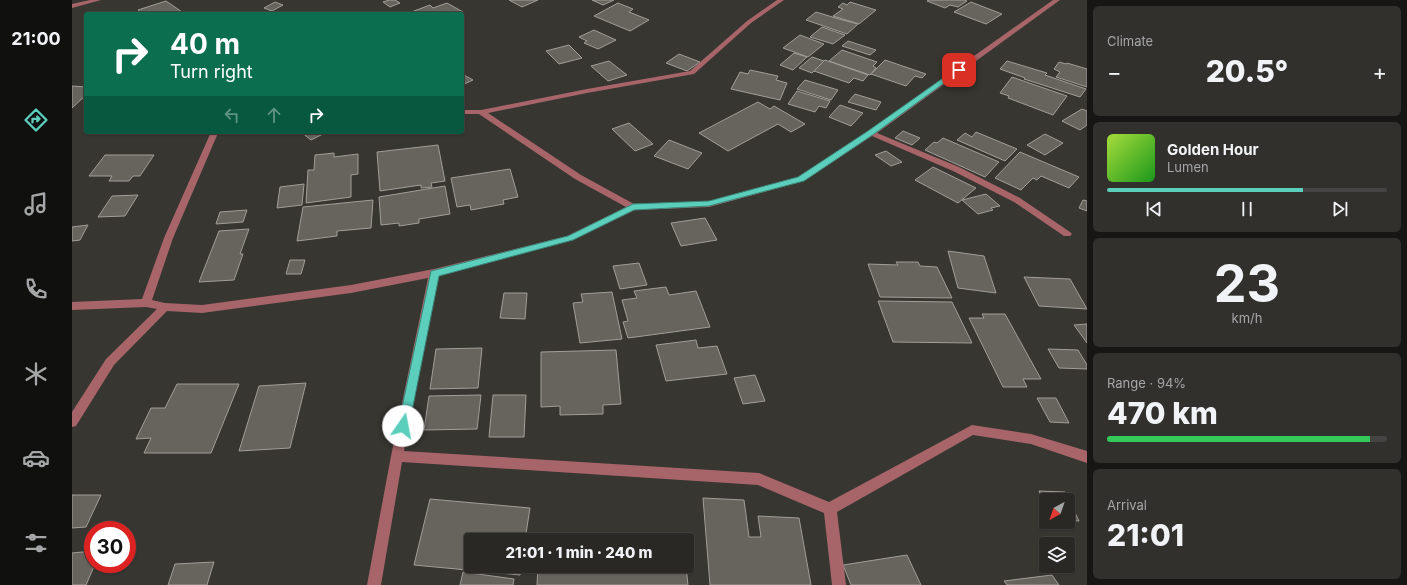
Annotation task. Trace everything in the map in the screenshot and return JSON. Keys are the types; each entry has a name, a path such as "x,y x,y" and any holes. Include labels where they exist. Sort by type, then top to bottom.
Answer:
{"street":[{"path":"72,6 98,0"},
{"path":"464,112 481,112 587,91 692,73 712,53 749,22 781,0"},
{"path":"72,306 146,303 165,307 202,309 351,290 434,273 570,238 633,207 709,204 801,179 871,133 1057,0"},
{"path":"481,112 578,177 633,207"},
{"path":"871,133 956,169 1017,200 1067,234"},
{"path":"146,303 162,251 214,134"},
{"path":"374,585 397,456 434,273"},
{"path":"72,422 110,362 165,307"},
{"path":"830,509 972,430 1031,439 1087,458"},
{"path":"397,456 759,480 830,509"},
{"path":"830,509 840,585"}],"building":[{"path":"395,0 400,3 390,7 383,2"},
{"path":"509,0 538,0 522,7"},
{"path":"592,0 614,0 603,5"},
{"path":"166,1 182,12 140,12 138,10"},
{"path":"927,1 967,1 958,7 950,5 945,8"},
{"path":"275,2 283,5 272,11 264,8"},
{"path":"850,2 876,10 859,24 833,16 843,9 838,7 843,3 847,5"},
{"path":"971,2 1002,14 986,24 954,12"},
{"path":"447,3 463,12 411,12 430,5 433,8"},
{"path":"618,3 633,9 629,12 649,20 630,31 594,16"},
{"path":"816,12 858,24 847,34 806,20"},
{"path":"822,27 845,35 833,44 810,37"},
{"path":"594,30 616,40 598,49 584,43 587,41 579,37"},
{"path":"800,35 824,44 808,57 783,48"},
{"path":"848,41 876,50 870,55 842,46"},
{"path":"569,45 582,58 559,64 546,51"},
{"path":"842,50 877,62 873,66 876,68 870,75 829,61"},
{"path":"794,53 807,57 793,70 780,65"},
{"path":"679,54 700,62 687,71 666,63"},
{"path":"812,57 824,61 812,73 799,68"},
{"path":"825,60 868,75 863,81 854,78 849,83 814,71"},
{"path":"885,60 926,74 922,78 915,76 906,86 871,74"},
{"path":"609,61 627,75 608,81 591,66"},
{"path":"1007,61 1047,73 1045,75 1086,89 1080,97 1024,79 1025,78 1000,69"},
{"path":"1059,62 1087,69 1087,87 1056,77 1060,72 1054,69"},
{"path":"750,70 778,76 776,80 787,83 780,100 731,89 740,72 748,74"},
{"path":"464,75 473,80 464,84"},
{"path":"1012,77 1067,96 1053,115 1008,98 1009,96 1000,93"},
{"path":"805,80 838,90 831,100 797,89"},
{"path":"72,86 84,87 84,97 72,108"},
{"path":"797,91 830,101 826,108 819,106 815,112 788,104"},
{"path":"855,94 881,102 876,110 848,102"},
{"path":"758,102 770,109 774,106 805,124 791,132 778,124 728,151 699,133"},
{"path":"840,105 863,113 851,126 829,117"},
{"path":"1082,109 1087,111 1087,125 1080,130 1062,121"},
{"path":"629,123 653,144 635,151 612,129"},
{"path":"903,131 920,138 912,145 895,138"},
{"path":"976,132 1017,149 1005,161 957,140 965,133 972,137"},
{"path":"304,134 323,134 311,140"},
{"path":"1045,134 1063,143 1045,155 1027,145"},
{"path":"943,138 999,162 985,177 925,150 934,142 937,143"},
{"path":"669,140 702,153 688,169 654,156"},
{"path":"438,145 445,181 431,183 432,187 421,188 421,185 380,191 377,152"},
{"path":"886,151 902,162 891,166 875,155"},
{"path":"1020,152 1079,177 1069,188 1041,176 1037,180 1033,178 1021,190 995,178"},
{"path":"334,153 334,157 358,154 358,174 351,175 351,197 306,203 308,170 314,170 315,155"},
{"path":"105,155 154,155 140,176 133,176 129,181 109,181 112,176 89,176"},
{"path":"933,167 976,188 958,203 915,180"},
{"path":"510,169 518,197 503,200 504,204 471,210 470,205 457,207 451,178"},
{"path":"304,184 302,205 277,208 280,187"},
{"path":"445,186 450,214 419,219 419,223 399,226 399,223 381,225 379,197"},
{"path":"986,194 1000,206 991,208 993,210 978,214 962,200"},
{"path":"138,195 125,216 98,217 112,196"},
{"path":"373,200 371,228 337,231 337,236 297,241 303,207"},
{"path":"1083,200 1087,201 1087,211 1079,208"},
{"path":"247,210 243,222 216,224 220,212"},
{"path":"705,218 717,240 681,246 671,223"},
{"path":"88,225 80,240 72,241 72,227"},
{"path":"249,229 240,254 243,254 234,280 199,282 219,231"},
{"path":"948,251 984,256 996,293 958,288"},
{"path":"290,260 305,260 301,274 286,274"},
{"path":"896,262 918,262 920,266 937,267 952,298 880,297 868,264 898,265"},
{"path":"639,263 647,285 620,289 613,266"},
{"path":"1024,277 1070,279 1087,309 1039,306"},
{"path":"666,287 669,295 696,291 710,327 628,338 623,322 628,321 622,300 637,298 634,291"},
{"path":"612,292 622,339 580,343 573,303 583,302 581,294"},
{"path":"504,293 527,293 525,319 500,318"},
{"path":"878,301 952,302 972,343 893,342"},
{"path":"982,314 1005,314 1041,379 1023,379 1027,387 1003,387 969,318 984,318"},
{"path":"1087,324 1087,343 1074,325"},
{"path":"696,340 698,348 717,346 727,374 666,381 656,345"},
{"path":"482,348 478,388 430,389 436,349"},
{"path":"1048,349 1078,350 1087,365 1087,369 1059,368"},
{"path":"616,350 621,404 603,405 603,414 560,415 560,406 541,407 541,352"},
{"path":"755,375 765,401 743,404 734,378"},
{"path":"306,383 290,448 239,451 259,386"},
{"path":"177,384 239,384 211,453 144,453 151,438 136,439 151,408 165,408"},
{"path":"481,395 477,429 424,430 429,396"},
{"path":"493,395 526,395 524,437 489,437"},
{"path":"1037,398 1056,398 1069,423 1050,422"},
{"path":"1039,491 1065,493 1040,493"},
{"path":"72,495 101,495 89,521 84,521 84,527 72,528"},
{"path":"703,498 744,500 749,537 761,537 758,516 799,518 811,585 710,585"},
{"path":"430,499 530,508 526,533 464,533 464,570 414,565"},
{"path":"1075,513 1079,521 1075,521"},
{"path":"84,552 84,573 91,573 86,585 72,585 72,553"},
{"path":"907,555 921,585 851,585 843,565"},
{"path":"214,562 207,585 168,585 175,564"},
{"path":"463,572 514,579 513,585 460,585"},
{"path":"499,573 520,573 520,575"},
{"path":"538,573 687,573 688,585 537,585"},
{"path":"1052,575 1059,585 1007,585 1004,581"}],"route":[{"path":"403,426 434,273 570,238 633,207 709,204 801,179 871,133 959,70"}]}
